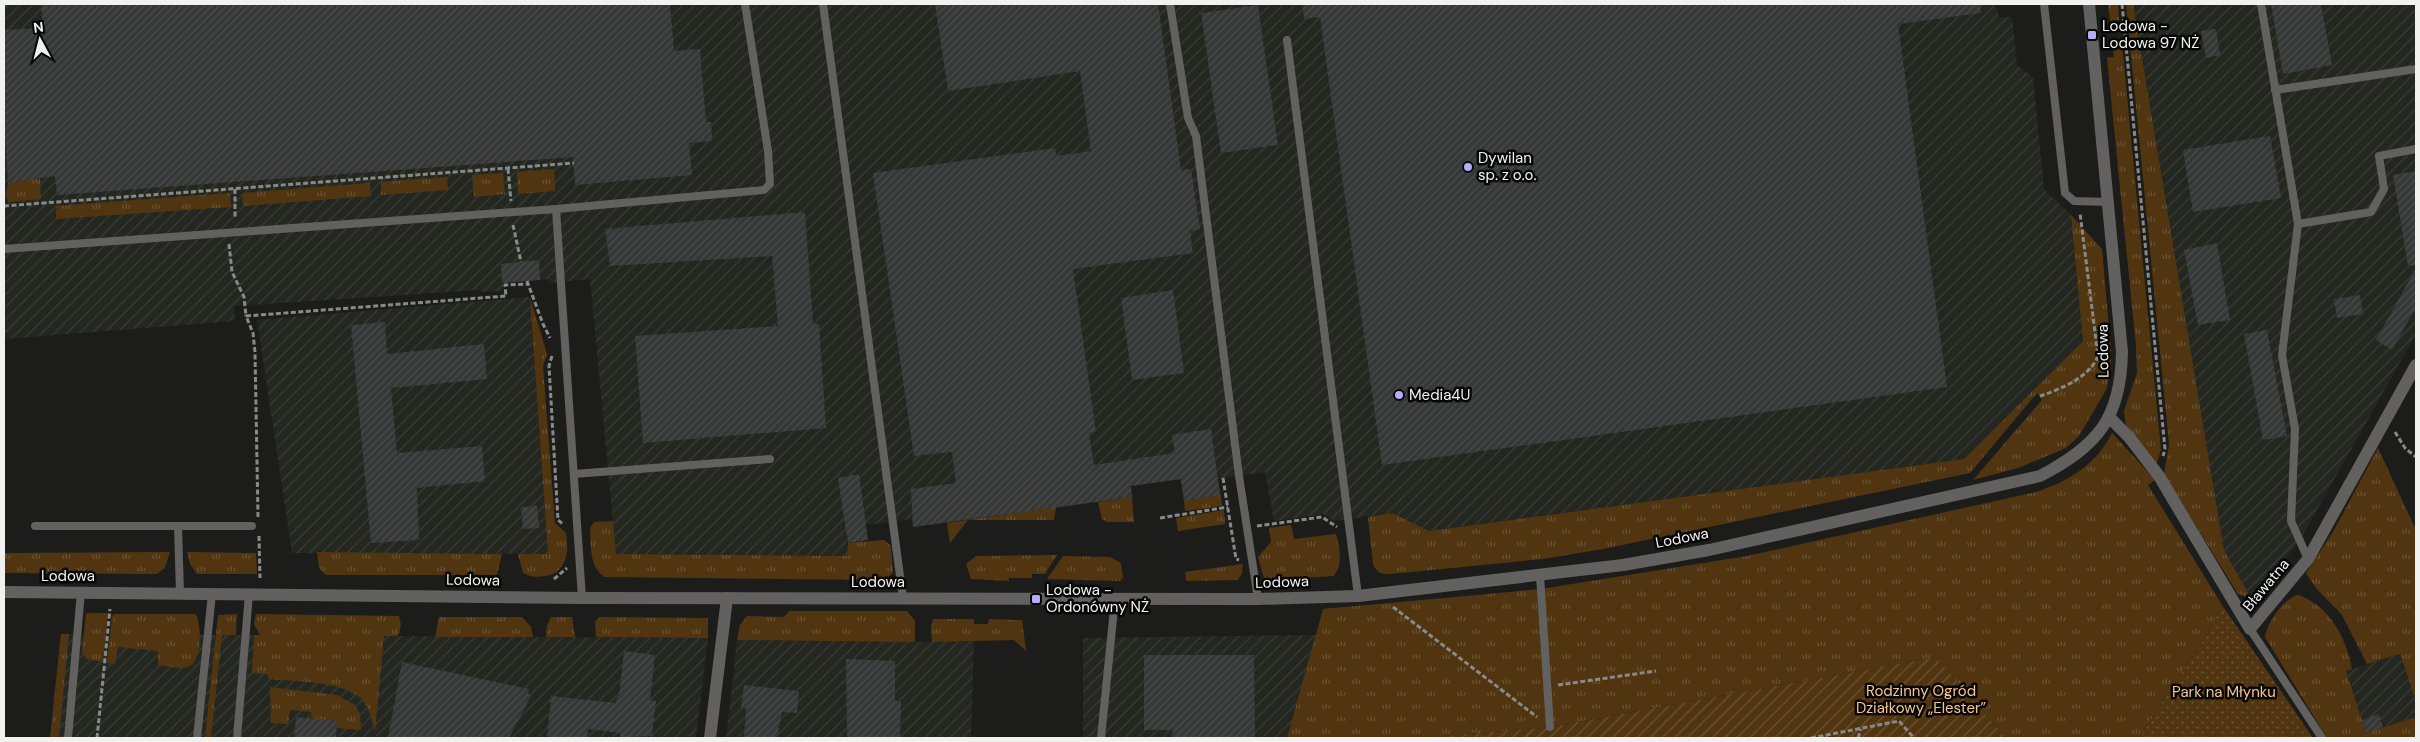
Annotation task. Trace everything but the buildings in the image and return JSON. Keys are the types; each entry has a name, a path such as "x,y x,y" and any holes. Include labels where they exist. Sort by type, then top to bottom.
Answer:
{"street":[{"name":"Lodowa","path":"4,592 582,598 1258,599 1358,596 1540,576 1623,565 1709,550 2040,476 2071,460 2092,441 2110,418 2122,378 2122,352 2089,4"},
{"name":"Bławatna","path":"2110,418 2129,437 2159,476 2250,629 2308,559 2416,365"},
{"path":"710,738 727,598"}],"lane":[{"path":"4,249 556,209 764,190 768,188 768,151 745,4"},
{"path":"823,4 903,598"},
{"path":"1170,4 1188,118 1196,136 1258,599"},
{"path":"2044,4 2062,183 2065,193 2074,201 2108,202"},
{"path":"2261,4 2298,224 2282,355 2295,429 2291,521 2308,559"},
{"path":"1287,40 1358,596"},
{"path":"2275,90 2416,69"},
{"path":"2298,224 2371,212 2384,189 2378,156 2416,149"},
{"path":"556,209 582,598"},
{"path":"574,474 770,459"},
{"path":"35,526 255,525"},
{"path":"178,526 180,593"},
{"path":"1540,576 1550,727"},
{"path":"68,738 81,592"},
{"path":"197,738 212,594"},
{"path":"237,738 249,594"},
{"path":"1101,738 1115,599"},
{"path":"2250,629 2322,738"}],"path":[{"path":"2122,4 2164,449 2159,476"},
{"path":"4,206 574,163"},
{"path":"235,189 237,215 229,239 232,272 244,297 246,316 252,333 255,352 255,525"},
{"path":"2040,396 2083,375 2094,366 2098,356 2078,201"},
{"path":"246,316 506,296 504,285 527,282 542,324 550,336 551,346"},
{"path":"552,355 549,366 558,520 569,530"},
{"path":"2386,419 2405,448 2416,457"},
{"path":"1160,518 1228,507"},
{"path":"1247,528 1322,517 1335,528 1348,526"},
{"path":"259,532 260,578"},
{"path":"1226,542 1234,542"},
{"path":"554,579 564,572 571,563"},
{"path":"1377,594 1550,727"},
{"path":"97,738 110,609"},
{"path":"1548,687 1656,671"},
{"path":"1811,738 1899,722 1914,738"},
{"path":"1858,738 1861,729"}],"shaded area":[{"path":"4,4 1995,4 1999,17 2012,17 2017,65 2033,77 2044,189 2071,215 2083,341 1964,459 1428,531 1392,513 1334,521 1323,514 1274,521 1265,472 1218,479 1221,495 1184,501 1180,479 1131,486 1132,497 913,527 912,519 846,528 848,556 616,554 590,279 549,283 549,279 503,283 503,291 480,292 480,290 234,306 235,321 4,339"},
{"path":"2133,4 2416,4 2416,334 2299,542 2251,598 2224,550"},
{"path":"530,297 548,554 292,553 257,320"},
{"path":"61,634 708,638 696,738 50,738"},
{"path":"1317,635 1287,738 1083,738 1083,638"},
{"path":"737,640 974,641 971,738 726,738"},
{"path":"2400,654 2416,701 2416,717 2366,733 2346,671"}],"green space":[{"path":"2108,4 2118,4 2119,20 2110,21"},
{"path":"2126,4 2133,4 2224,550 2251,598 2238,594 2164,474 2169,444"},
{"path":"2122,44 2161,450 2156,465 2126,425 2124,411 2137,373 2136,346 2107,58 2114,57 2112,45"},
{"path":"554,169 555,191 518,194 517,172"},
{"path":"503,173 505,194 474,197 472,175"},
{"path":"447,177 448,190 381,195 381,182"},
{"path":"40,178 41,199 8,202 6,195 8,183"},
{"path":"370,183 371,196 243,206 242,193"},
{"path":"230,193 231,207 56,219 56,206"},
{"path":"2071,215 2102,249 2111,370 2106,390 2079,436 2066,448 2018,468 1973,480 2042,400 2037,393 1970,473 1603,549 1543,559 1390,574 1380,572 1373,564 1368,517 1392,513 1429,531 1964,459 2083,341"},
{"path":"530,297 547,354 543,366 555,523 566,533 567,544 566,558 557,572 540,577 523,573 518,554 548,554"},
{"path":"2112,433 2155,480 2148,485 2222,605 2207,634 2139,738 2006,738 1936,657 1550,727 1420,738 1287,738 1323,609 1541,589 1747,556 2036,492 2060,483 2090,463"},
{"path":"2378,448 2416,530 2416,701 2400,654 2367,664 2342,615 2316,588 2306,573 2333,532"},
{"path":"1221,495 1222,506 1185,511 1184,501"},
{"path":"1132,497 1134,522 1107,522 1102,519 1098,502"},
{"path":"1056,507 1054,520 968,520 950,543 947,523"},
{"path":"1224,510 1225,524 1178,531 1176,518"},
{"path":"613,521 616,554 847,556 848,543 884,540 891,546 893,572 886,580 605,577 593,562 590,528 594,522"},
{"path":"1291,525 1294,539 1336,534 1340,561 1334,576 1267,580 1264,578 1258,557 1271,542 1269,528"},
{"path":"170,552 165,568 157,574 4,573 4,553"},
{"path":"187,552 256,553 257,574 197,574 190,564"},
{"path":"317,552 502,554 497,575 326,575 319,568"},
{"path":"1057,555 1045,574 1032,574 1032,578 1009,578 1009,581 971,579 966,564 976,556"},
{"path":"1063,556 1110,557 1121,563 1123,578 1120,581 1047,579"},
{"path":"1243,564 1242,573 1238,580 1186,581 1185,572"},
{"path":"2297,595 2308,599 2327,614 2341,635 2352,669 2346,671 2366,733 2416,717 2416,738 2327,738 2265,637 2266,631 2276,613 2286,602"},
{"name":"Park na Młynku","path":"2222,605 2313,738 2139,738 2207,634"},
{"path":"789,611 907,611 915,621 915,642 737,640 740,625 747,616 784,617"},
{"path":"108,613 103,662 86,659 82,652 86,614"},
{"path":"114,614 196,614 200,642 194,662 190,666 183,668 158,665 158,651 118,647 115,664 107,663 112,616"},
{"path":"237,614 236,635 222,635 211,738 205,738 218,615"},
{"path":"256,614 399,616 401,625 398,636 384,636 375,732 365,703 357,695 347,690 306,682 269,679 267,674 252,673 254,635 260,635 254,624"},
{"path":"439,617 522,617 531,627 533,637 435,637"},
{"path":"551,617 572,617 575,637 546,637 547,626"},
{"path":"599,617 708,618 708,638 596,637 595,622"},
{"path":"933,619 974,619 974,624 988,624 989,619 1022,620 1026,651 1014,640 932,642 931,626"},
{"path":"61,634 69,634 59,738 50,738"},
{"name":"Rodzinny Ogród Działkowy „Elester”","path":"1936,657 2006,738 1420,738 1550,727"},
{"path":"270,687 337,695 355,705 360,714 361,730 337,728 337,721 311,719 312,712 290,710 288,724 271,723"}],"place":[{"name":"Lodowa - Lodowa 97 NŻ","path":"2092,35"},
{"name":"Dywilan sp. z o.o.","path":"1468,167"},
{"name":"Media4U","path":"1399,395"},
{"name":"Lodowa - Ordonówny NŻ","path":"1036,599"}]}
